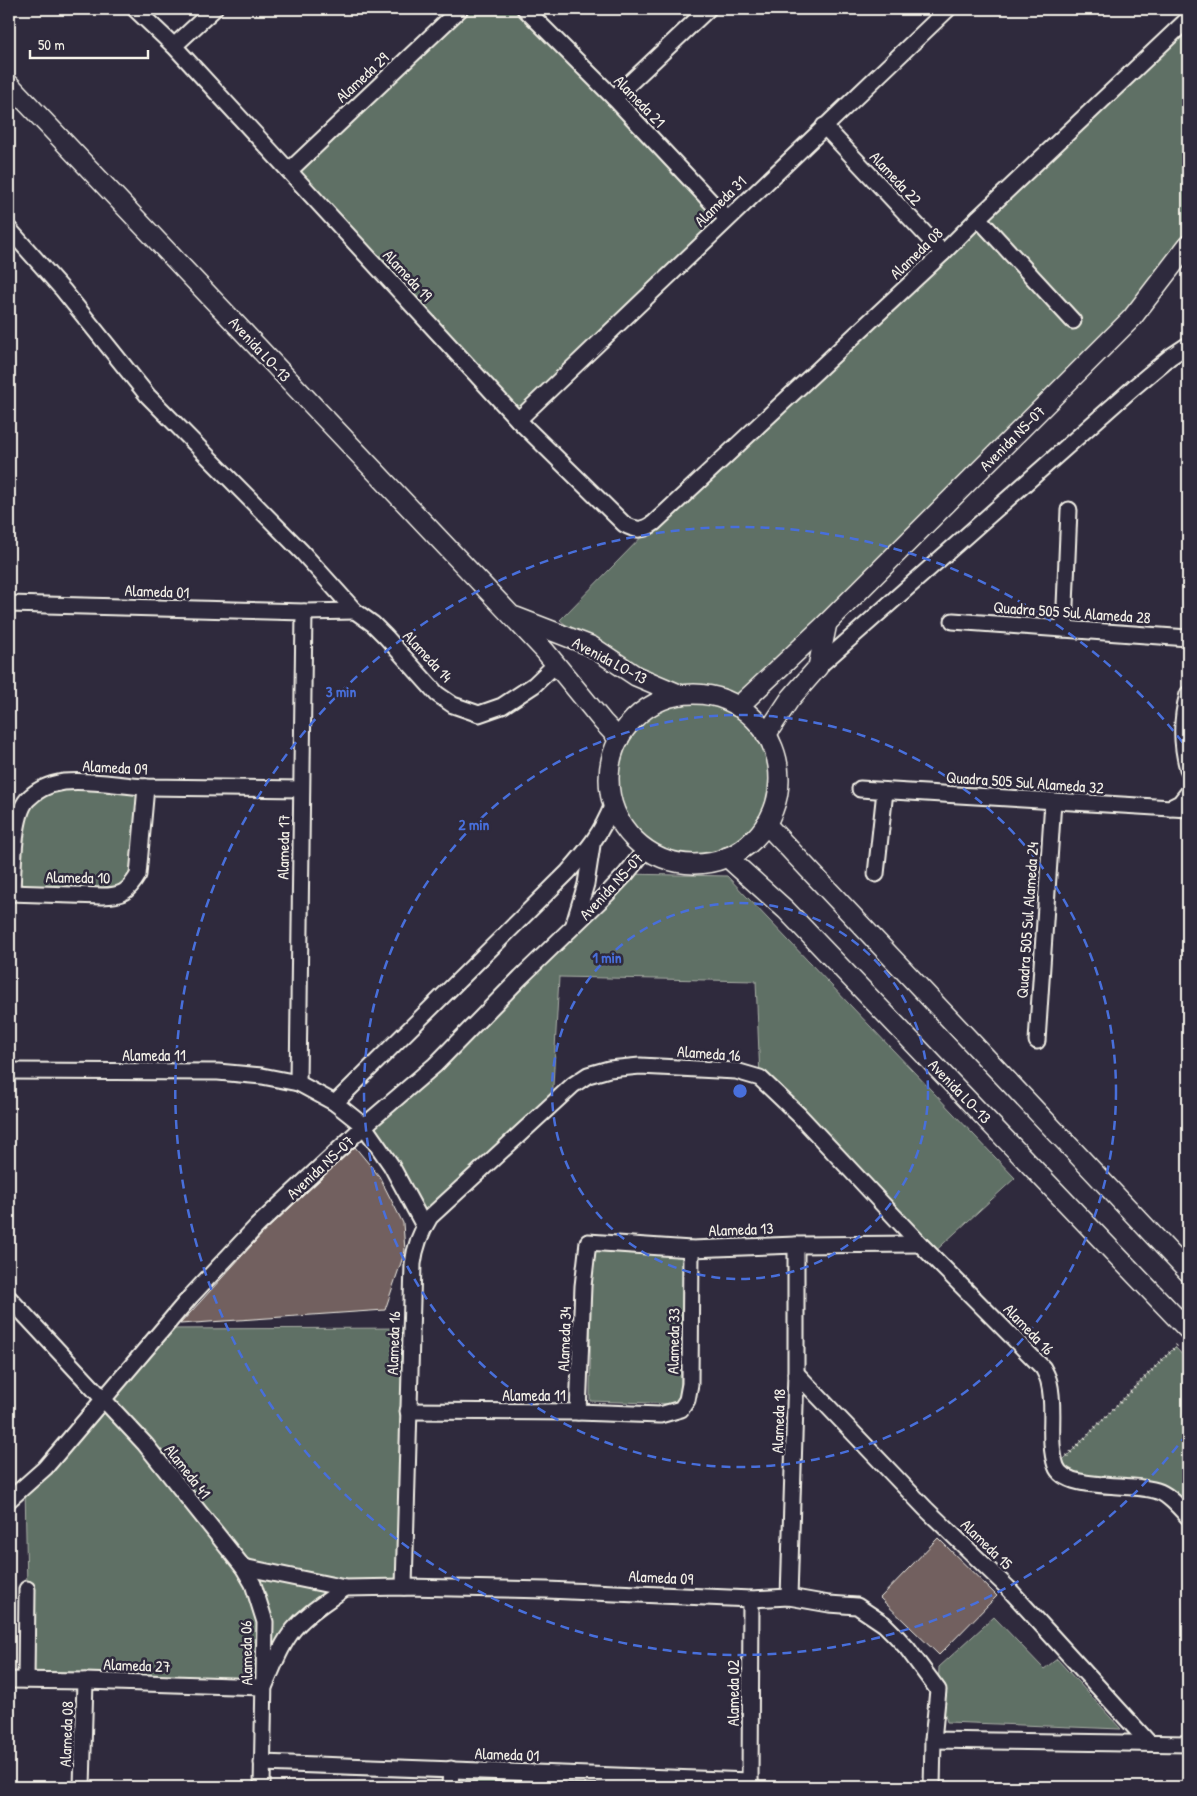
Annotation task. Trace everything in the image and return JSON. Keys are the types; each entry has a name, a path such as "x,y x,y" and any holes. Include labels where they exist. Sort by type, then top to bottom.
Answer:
{"street":[{"name":"Alameda 19","path":"136,9 174,46 518,420 624,524 632,529 642,530 649,527 667,511"},
{"path":"174,46 214,9"},
{"name":"Alameda 29","path":"289,171 460,9"},
{"name":"Alameda 21","path":"525,9 614,98 727,219"},
{"path":"614,98 708,9"},
{"name":"Alameda 31","path":"518,420 948,9"},
{"name":"Alameda 08","path":"667,511 943,253 1188,19"},
{"name":"Avenida LO-13","path":"9,84 556,664 619,739"},
{"name":"Alameda 22","path":"824,126 943,253"},
{"path":"978,218 1073,321"},
{"name":"Alameda 14","path":"9,229 63,290 148,396 302,552 355,611 374,624 437,694 453,705 479,714 502,706 534,685 556,664"},
{"name":"Avenida NS-07","path":"738,707 827,623 1132,318 1188,245"},
{"path":"766,735 790,699 818,667 1133,388 1170,357 1188,345"},
{"path":"1064,629 1069,510"},
{"name":"Alameda 01","path":"9,604 304,612 355,611"},
{"name":"Alameda 17","path":"298,1083 304,612"},
{"name":"Avenida LO-13","path":"510,615 591,646 636,676 681,695"},
{"name":"Quadra 505 Sul Alameda 28","path":"953,621 1185,640"},
{"path":"818,667 827,623"},
{"path":"701,694 720,698 738,707 754,719 766,735 776,756 779,779 776,802 766,824 756,838 742,849 727,857 700,864 672,861 646,849 620,821 613,804 609,786 610,766 619,739 634,718 648,707 663,699 681,695 701,694"},
{"path":"1188,694 1183,727 1188,769"},
{"name":"Alameda 09","path":"10,893 18,820 22,808 27,800 39,790 50,785 64,782 96,782 146,787 301,789"},
{"name":"Alameda 10","path":"10,893 102,896 115,896 123,893 132,885 138,875 146,787"},
{"name":"Quadra 505 Sul Alameda 32","path":"860,789 1188,809"},
{"path":"876,874 885,791"},
{"path":"1170,808 1180,803 1188,793"},
{"name":"Quadra 505 Sul Alameda 24","path":"1037,1041 1053,801"},
{"path":"335,1103 568,872 592,845 605,825 613,804"},
{"path":"766,824 1188,1272"},
{"path":"574,926 586,884 592,845"},
{"name":"Avenida NS-07","path":"9,1500 50,1462 191,1296 244,1240 364,1126 436,1065 521,977 626,874 646,849"},
{"name":"Avenida LO-13","path":"727,857 786,910 1185,1335"},
{"name":"Alameda 16","path":"404,1586 413,1264 414,1250 419,1235 430,1217 442,1205 573,1085 588,1075 609,1069 640,1066 736,1071 745,1072 760,1078 799,1115 920,1244 1043,1368 1049,1381 1052,1443 1056,1467"},
{"name":"Alameda 11","path":"9,1071 218,1072 262,1076 298,1083 335,1103 364,1126 391,1165 424,1226"},
{"name":"Alameda 13","path":"585,1267 588,1242 690,1249 796,1245 920,1244"},
{"name":"Alameda 18","path":"789,1598 796,1374 796,1245"},
{"name":"Alameda 33","path":"660,1415 681,1409 685,1405 688,1393 690,1249"},
{"name":"Alameda 34","path":"578,1412 585,1267"},
{"path":"9,1298 104,1399"},
{"name":"Alameda 15","path":"796,1374 926,1509 1008,1588 1149,1743"},
{"name":"Alameda 41","path":"104,1399 148,1448 243,1567"},
{"name":"Alameda 11","path":"408,1411 578,1412 660,1415"},
{"path":"1056,1467 1064,1477 1077,1482 1148,1489 1159,1492 1168,1497 1188,1517"},
{"path":"9,1486 25,1485"},
{"path":"243,1567 346,1588"},
{"name":"Alameda 06","path":"243,1567 253,1584 265,1622 262,1787"},
{"name":"Alameda 09","path":"346,1588 404,1586 751,1599 789,1598 857,1606 884,1624 896,1636 938,1690 933,1740"},
{"path":"26,1680 27,1588"},
{"path":"264,1688 282,1646 294,1629 315,1609 346,1588"},
{"name":"Alameda 02","path":"750,1784 751,1599"},
{"name":"Alameda 27","path":"9,1680 264,1688"},
{"name":"Alameda 08","path":"82,1787 85,1681"},
{"path":"932,1787 933,1740 1188,1744"},
{"name":"Alameda 01","path":"262,1763 451,1769 750,1784"},
{"path":"450,1787 451,1769"}],"path":[{"path":"1056,1467 1185,1335"}],"green space":[{"path":"460,9 525,9 727,219 518,420 289,171"},
{"path":"1188,19 1188,260 739,707 754,719 766,735 775,756 776,802 766,824 756,838 727,857 700,864 671,861 646,849 620,821 612,799 610,766 619,739 648,707 680,695 591,646 560,620 667,511"},
{"path":"50,785 146,787 138,875 123,893 12,893 18,821"},
{"path":"626,874 727,876 1015,1178 931,1255 760,1078 756,981 559,977 552,1104 424,1226 364,1126"},
{"path":"591,1242 684,1252 680,1404 590,1401"},
{"path":"411,1328 404,1587 346,1588 315,1609 264,1687 26,1680 25,1485 162,1329"},
{"path":"1175,1347 1188,1361 1188,1517 1176,1504 1056,1467"},
{"path":"994,1617 1044,1669 1057,1659 1121,1729 947,1722 938,1690 939,1667"},
{"path":"451,1769 750,1787 450,1787"}],"building":[{"path":"355,1147 379,1176 403,1223 405,1251 385,1310 180,1324 262,1234"},
{"path":"938,1538 997,1596 939,1655 880,1598"}]}
